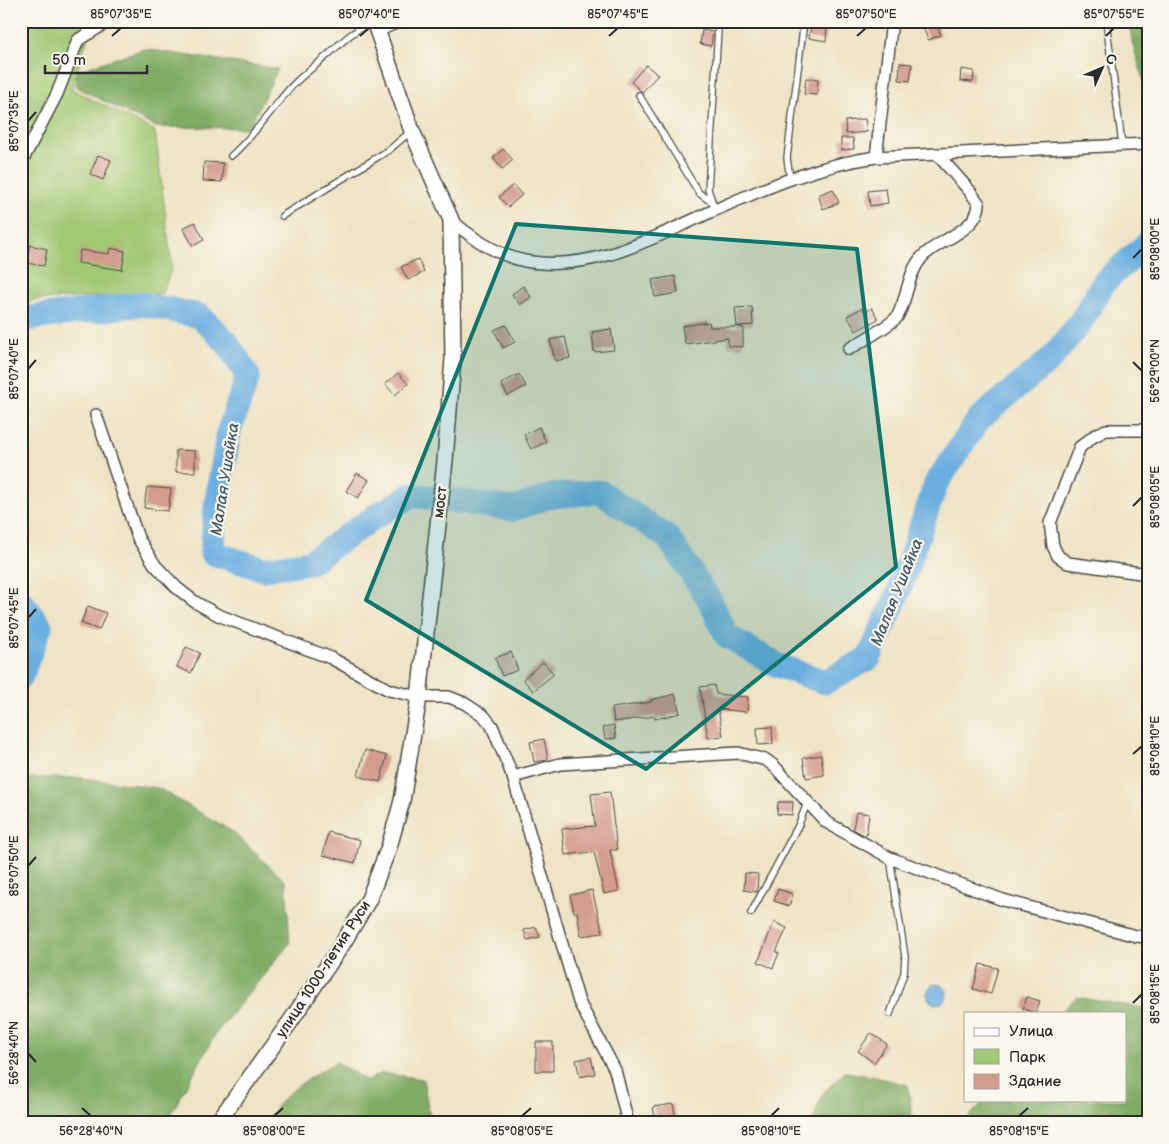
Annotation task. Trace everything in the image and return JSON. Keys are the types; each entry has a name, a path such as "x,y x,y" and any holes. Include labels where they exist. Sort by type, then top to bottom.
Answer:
{"street":[{"path":"21,163 57,94 78,40 109,21"},
{"path":"876,157 892,21"},
{"path":"375,26 412,131 451,220 484,246 530,262 563,262 607,257 713,205 841,162 876,157 1148,144"},
{"path":"849,349 896,318 910,280 921,258 933,247 972,223 976,216 978,204 969,190 937,154"},
{"name":"мост","path":"419,697 445,461 453,359 451,220"},
{"path":"96,416 138,538 156,565 177,588 218,615 331,658 389,690 419,697 449,697 464,703 484,716 492,726 513,777 579,1002 615,1070 628,1123"},
{"path":"1148,430 1106,430 1094,436 1080,447 1050,523 1052,546 1058,556 1068,563 1148,574"},
{"name":"улица 1000-летия Руси","path":"217,1123 290,1022 369,899 389,847 402,801 419,697"},
{"path":"513,777 560,764 738,752 766,760 774,766 826,822 890,858 1003,900 1136,936 1148,937"}],"lane":[{"path":"231,156 245,144 292,86 347,36 358,28 407,21"},
{"path":"790,179 787,158 804,21"},
{"path":"1106,21 1122,144"},
{"path":"713,205 708,189 718,30"},
{"path":"640,96 699,193 713,205"},
{"path":"282,216 389,150 412,131"},
{"path":"751,913 799,824 808,802"},
{"path":"890,858 905,957 904,973 890,1014"}],"highlighted area":[{"path":"516,224 857,249 896,567 646,769 366,600"}],"green space":[{"path":"21,21 93,21 71,89 155,131 172,268 162,293 33,300 21,306"},
{"path":"1129,21 1148,21 1148,96 1132,41"},
{"path":"144,49 278,69 249,128 156,127 76,87 77,71"},
{"path":"21,778 83,778 158,788 233,832 286,882 290,943 216,1033 166,1123 21,1123"},
{"path":"1076,997 1148,1009 1148,1123 963,1123 983,1102 1126,1102 1126,1012 1061,1012"},
{"path":"336,1062 367,1081 382,1073 423,1079 431,1123 267,1123 272,1113 287,1095"},
{"path":"845,1072 908,1085 913,1123 812,1123 823,1093"}],"water":[{"path":"933,984 941,984 947,990 947,998 941,1004 933,1004 927,998 927,990"}],"building":[{"path":"921,21 935,21 941,35 928,40"},
{"path":"811,25 827,27 826,41 809,38"},
{"path":"702,30 713,32 711,46 700,44"},
{"path":"900,63 912,64 910,81 899,80"},
{"path":"646,65 658,75 642,92 631,82"},
{"path":"961,69 974,71 973,82 960,81"},
{"path":"806,78 818,79 817,95 804,94"},
{"path":"865,119 867,132 846,134 845,121"},
{"path":"841,138 853,138 854,149 841,150"},
{"path":"503,149 513,160 502,169 493,158"},
{"path":"98,155 111,160 103,180 90,174"},
{"path":"204,162 223,163 222,182 203,181"},
{"path":"513,185 522,195 508,207 499,197"},
{"path":"833,189 839,203 823,209 818,195"},
{"path":"886,189 888,203 870,206 868,191"},
{"path":"195,222 204,240 193,246 183,228"},
{"path":"30,245 47,249 44,266 26,263"},
{"path":"110,248 125,251 122,270 78,263 80,250 109,254"},
{"path":"418,259 424,272 408,280 401,267"},
{"path":"675,276 678,293 655,297 652,280"},
{"path":"523,286 531,297 520,305 512,294"},
{"path":"752,307 753,325 737,326 735,308"},
{"path":"862,308 865,312 872,308 878,319 856,331 847,316"},
{"path":"709,322 710,327 743,327 743,347 728,346 728,338 685,344 682,326"},
{"path":"506,325 515,342 503,348 494,330"},
{"path":"611,329 614,350 594,352 592,332"},
{"path":"565,337 570,358 555,361 550,340"},
{"path":"398,373 408,384 395,395 385,384"},
{"path":"519,374 526,386 508,396 501,384"},
{"path":"539,427 546,442 531,449 524,435"},
{"path":"176,450 195,451 195,472 176,472"},
{"path":"357,473 369,480 358,498 346,491"},
{"path":"147,487 171,489 168,511 144,508"},
{"path":"88,606 106,613 99,630 81,623"},
{"path":"186,647 200,653 191,673 177,667"},
{"path":"511,652 518,670 502,676 495,658"},
{"path":"543,662 554,674 533,691 523,679"},
{"path":"714,685 716,694 748,697 747,712 718,709 723,736 708,738 700,687"},
{"path":"675,694 680,713 655,719 655,716 614,722 612,708 651,702 651,700"},
{"path":"614,725 616,738 605,739 603,727"},
{"path":"772,727 773,744 758,745 757,728"},
{"path":"544,739 548,760 534,762 530,742"},
{"path":"365,750 387,756 380,782 358,776"},
{"path":"821,755 824,775 806,778 803,758"},
{"path":"610,792 617,850 610,850 619,891 604,894 594,852 565,855 562,829 595,826 591,794"},
{"path":"778,802 793,802 792,815 777,814"},
{"path":"856,812 869,814 866,836 853,829"},
{"path":"328,832 360,840 355,863 323,855"},
{"path":"745,873 758,874 757,892 744,890"},
{"path":"778,889 793,894 789,906 774,901"},
{"path":"592,890 603,933 581,936 577,912 574,912 570,895"},
{"path":"774,922 787,928 776,952 779,953 773,968 758,962"},
{"path":"536,927 540,937 527,940 524,930"},
{"path":"980,964 998,968 991,994 973,989"},
{"path":"1027,997 1040,1001 1036,1012 1023,1009"},
{"path":"871,1033 887,1044 874,1063 858,1051"},
{"path":"536,1042 553,1042 553,1071 536,1071"},
{"path":"591,1057 595,1074 580,1077 576,1060"},
{"path":"673,1104 677,1123 656,1123 653,1107"}],"waterway":[{"name":"Малая Ушайка","path":"21,321 29,318 143,304 200,316 227,343 248,376 229,431 216,506 212,553 264,569 310,562 376,516 412,495 513,509 551,496 600,492 668,538 709,599 727,636 777,665 825,682 869,658 898,593 936,484 979,419 1051,359 1080,323 1104,282 1148,243"},
{"name":"Малая Ушайка","path":"21,601 40,626 21,676"}]}
